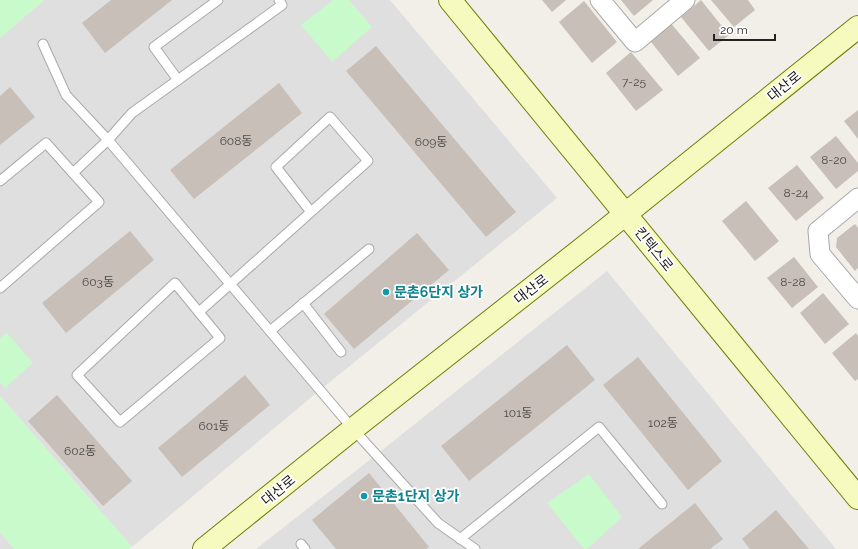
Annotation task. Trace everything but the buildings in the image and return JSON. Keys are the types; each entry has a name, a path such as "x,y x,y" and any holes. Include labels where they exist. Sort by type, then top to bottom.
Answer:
{"main road":[{"name":"킨텍스로","path":"450,0 858,498"},
{"name":"대산로","path":"204,549 353,429 597,237 858,27"}],"street":[{"path":"600,0 635,42 685,0"},
{"path":"858,198 818,231 820,254 858,299"}],"lane":[{"path":"178,80 154,47 218,0"},
{"path":"73,173 108,140 132,113 282,5 279,0"},
{"path":"43,44 66,95 108,140 353,429 438,523 475,549"},
{"path":"199,312 230,284 311,212 368,161 330,117 276,167 311,212"},
{"path":"0,181 46,143 98,202 0,288"},
{"path":"270,331 369,249"},
{"path":"175,283 199,312 220,338 120,422 77,375 175,283"},
{"path":"303,303 341,352"},
{"path":"460,539 599,427 662,504"}],"shaded area":[{"path":"44,0 390,0 557,198 320,390 132,547 0,396 0,38"},
{"path":"607,271 836,549 256,549 376,455"},
{"path":"0,532 14,549 0,549"}],"green space":[{"path":"0,0 44,0 0,38"},
{"path":"333,0 349,0 372,27 332,62 301,25"},
{"path":"7,333 33,363 5,388 0,383 0,338"},
{"path":"0,396 132,547 129,549 14,549 0,532"},
{"path":"589,474 622,517 587,549 584,549 547,503"}],"place":[{"name":"문촌6단지 상가","path":"386,292"},
{"name":"문촌1단지 상가","path":"364,496"}]}
